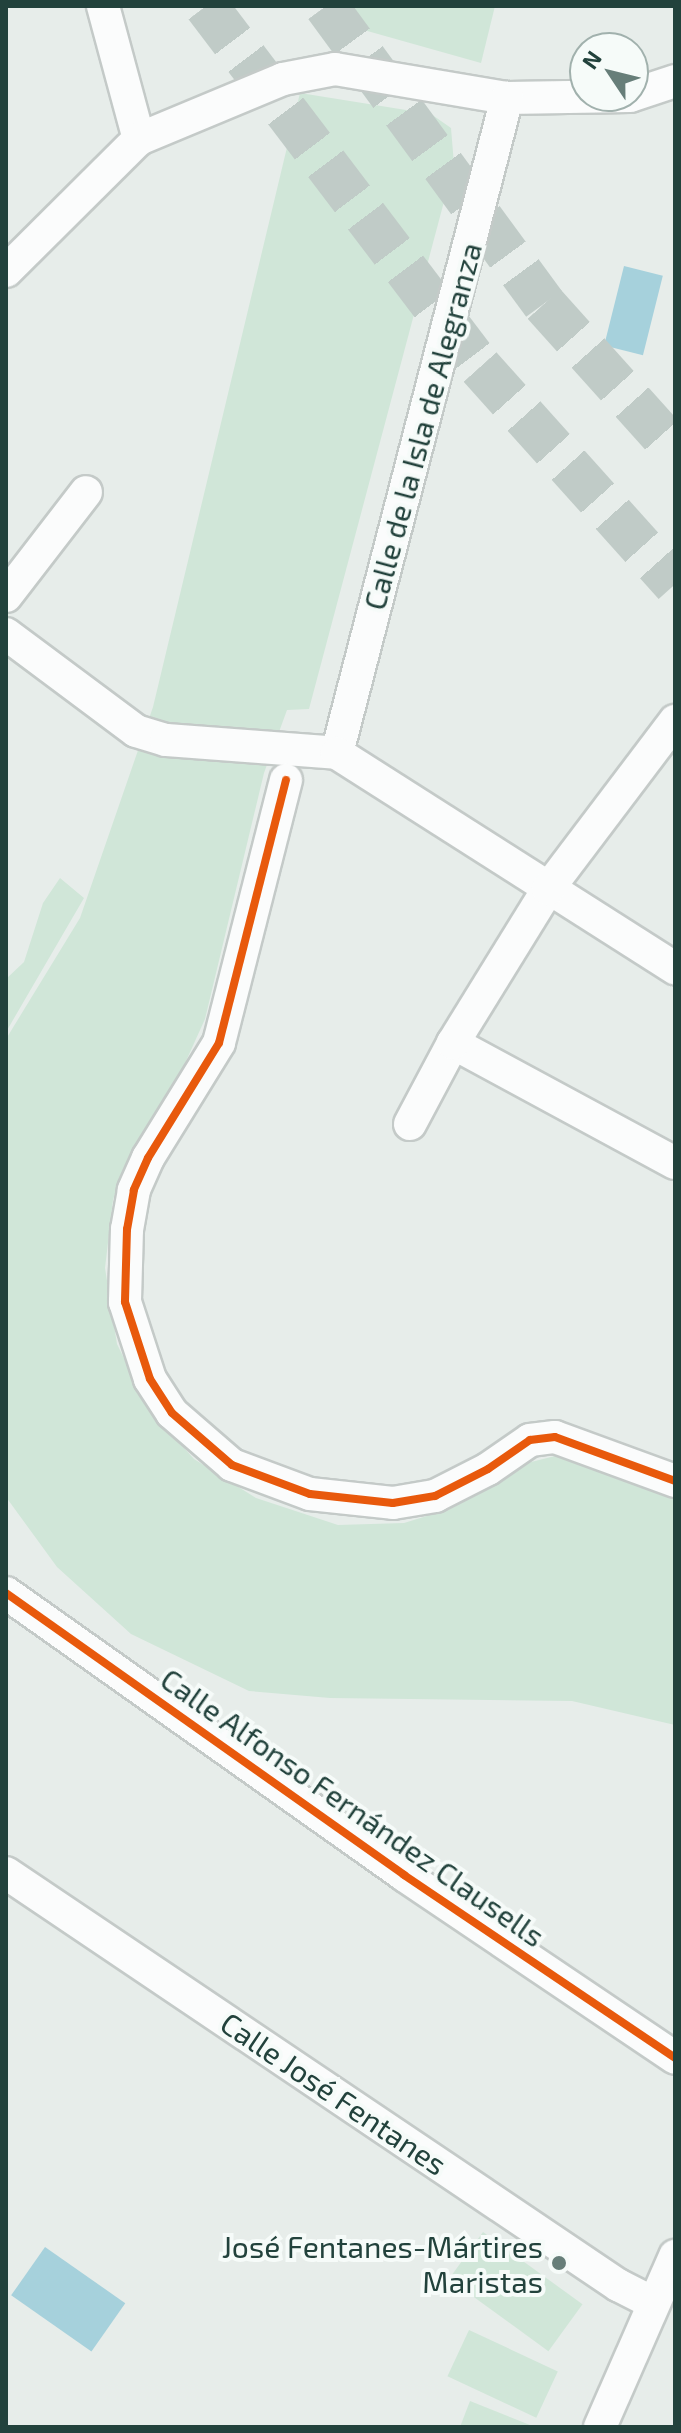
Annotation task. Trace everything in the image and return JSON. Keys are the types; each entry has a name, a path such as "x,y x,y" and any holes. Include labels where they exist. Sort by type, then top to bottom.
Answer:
{"street":[{"path":"103,6 139,139"},
{"path":"6,271 139,139 283,79 335,69 507,98 569,97"},
{"path":"649,90 675,81"},
{"name":"Calle de la Isla de Alegranza","path":"337,753 507,98"},
{"path":"6,596 86,492"},
{"path":"6,634 136,731 166,740 337,753 675,968"},
{"path":"410,1124 453,1043 548,889 675,721"},
{"path":"286,780 219,1043 148,1158 134,1190 125,1253 125,1302 150,1379 172,1413 232,1465 310,1494 393,1503 435,1496 488,1469 530,1440 555,1437 675,1481"},
{"path":"453,1043 675,1163"},
{"name":"Calle Alfonso Fernández Clausells","path":"12,1592 404,1875 675,2058"},
{"name":"Calle José Fentanes","path":"9,1882 618,2285 653,2303"},
{"path":"600,2427 675,2256"}],"green space":[{"path":"337,6 495,6 481,63 346,25"},
{"path":"300,93 431,114 451,128 454,164 309,709 287,710 264,773 205,1019 177,1081 122,1171 113,1200 105,1268 117,1344 149,1409 194,1459 256,1498 338,1525 404,1523 443,1511 523,1464 559,1455 675,1500 675,1725 572,1701 330,1698 249,1691 131,1634 57,1567 6,1497 6,1039 80,918 153,707"},
{"path":"60,878 84,898 6,1032 6,979 24,962 43,903"},
{"path":"483,2232 583,2304 548,2351 449,2279"},
{"path":"469,2330 558,2371 536,2418 447,2376"},
{"path":"470,2401 535,2427 460,2427"}],"water":[{"path":"624,266 663,276 643,355 604,346"},
{"path":"45,2247 125,2303 91,2352 11,2295"}],"tunnel":[{"path":"206,6 480,367 675,584"},
{"path":"326,6 544,304 675,450"}],"cycle path":[{"path":"286,780 219,1043 148,1158 134,1190 127,1229 125,1302 150,1379 172,1413 232,1465 310,1494 393,1503 435,1496 488,1469 530,1440 555,1437 675,1481"},
{"path":"6,1593 404,1875 675,2058"}],"place":[{"name":"José Fentanes-Mártires Maristas","path":"559,2263"}]}
